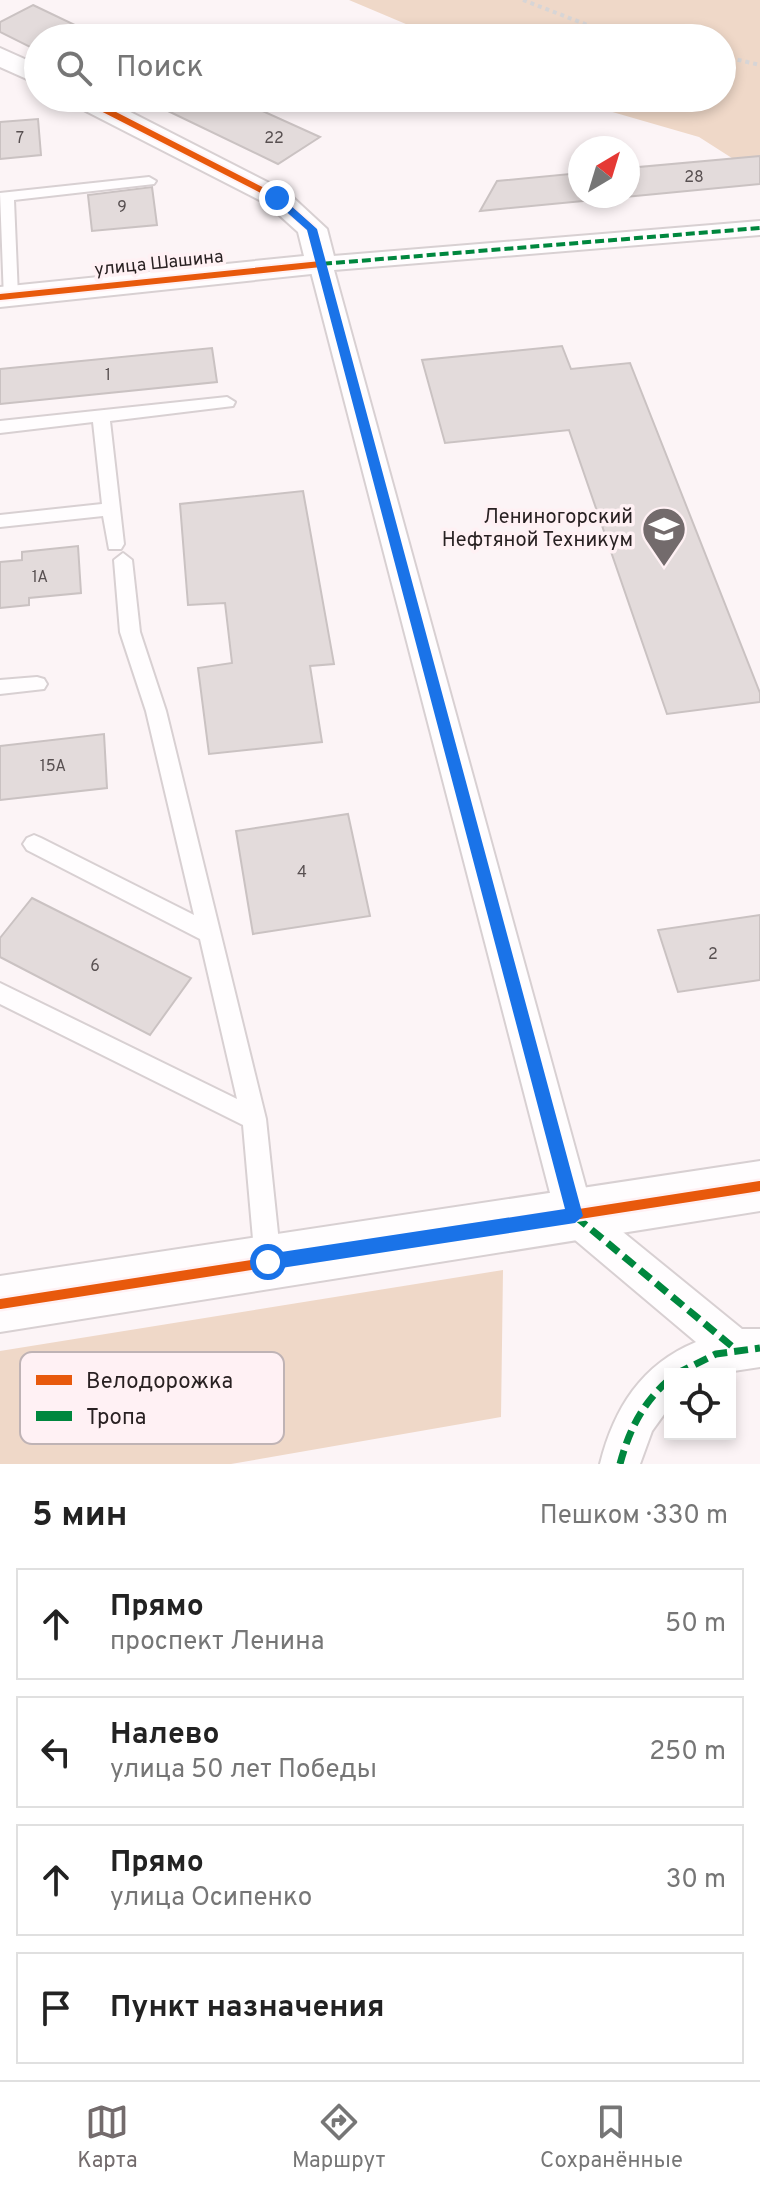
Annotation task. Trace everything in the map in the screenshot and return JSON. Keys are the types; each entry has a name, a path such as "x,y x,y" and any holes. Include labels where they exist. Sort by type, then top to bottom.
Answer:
{"street":[{"path":"0,56 24,69"},
{"path":"109,112 277,198 312,229 575,1216 747,1348"},
{"path":"321,264 760,228"},
{"name":"улица Шашина","path":"5,296 321,264"},
{"path":"0,1304 760,1186"},
{"path":"683,1368 689,1363 747,1348"},
{"path":"620,1464 627,1433 653,1392 664,1384"}],"lane":[{"path":"5,296 3,196 149,181"},
{"path":"0,427 227,402"},
{"path":"101,416 130,632 156,711 254,1119 268,1262"},
{"path":"0,521 112,509"},
{"path":"0,687 37,684"},
{"path":"34,844 209,933"},
{"path":"0,993 254,1119"}],"path":[{"path":"523,0 585,24"},
{"path":"736,59 760,65"}],"shaded area":[{"path":"349,0 760,0 760,176 699,137 612,112 736,112 736,24 406,24"},
{"path":"503,1270 501,1417 231,1464 0,1464 0,1351"}],"building":[{"path":"33,5 73,24 24,24 24,44 0,32 0,22"},
{"path":"170,112 265,112 320,137 278,164"},
{"path":"38,119 41,155 0,159 0,122"},
{"path":"760,156 760,184 640,196 640,167"},
{"path":"568,174 568,203 480,211 497,181"},
{"path":"152,187 157,225 92,231 88,195"},
{"name":"Лениногорский Нефтяной Техникум","path":"562,346 571,369 630,363 760,693 760,702 667,714 569,430 445,443 422,360"},
{"path":"212,348 217,382 0,404 0,369"},
{"path":"303,491 334,664 310,666 322,742 209,754 198,668 232,663 225,603 188,605 180,504"},
{"path":"78,546 81,593 29,598 29,605 0,608 0,562 22,560 22,552"},
{"path":"104,734 107,788 0,800 0,746"},
{"path":"348,814 370,916 253,934 236,831"},
{"path":"32,898 191,978 150,1035 0,957 0,938"},
{"path":"760,915 760,980 678,992 658,930"}],"marked path":[{"path":"734,1348 575,1216 321,264 760,228"},
{"path":"686,1368 716,1354 760,1348"},
{"path":"620,1464 627,1439 638,1417 664,1384"}],"cycle path":[{"path":"0,297 321,264 312,229 277,198 109,112"},
{"path":"0,1304 760,1186"}],"place":[{"name":"Лениногорский Нефтяной Техникум","path":"664,568"}],"route":[{"path":"268,1262 575,1216 312,229 277,198"}]}
